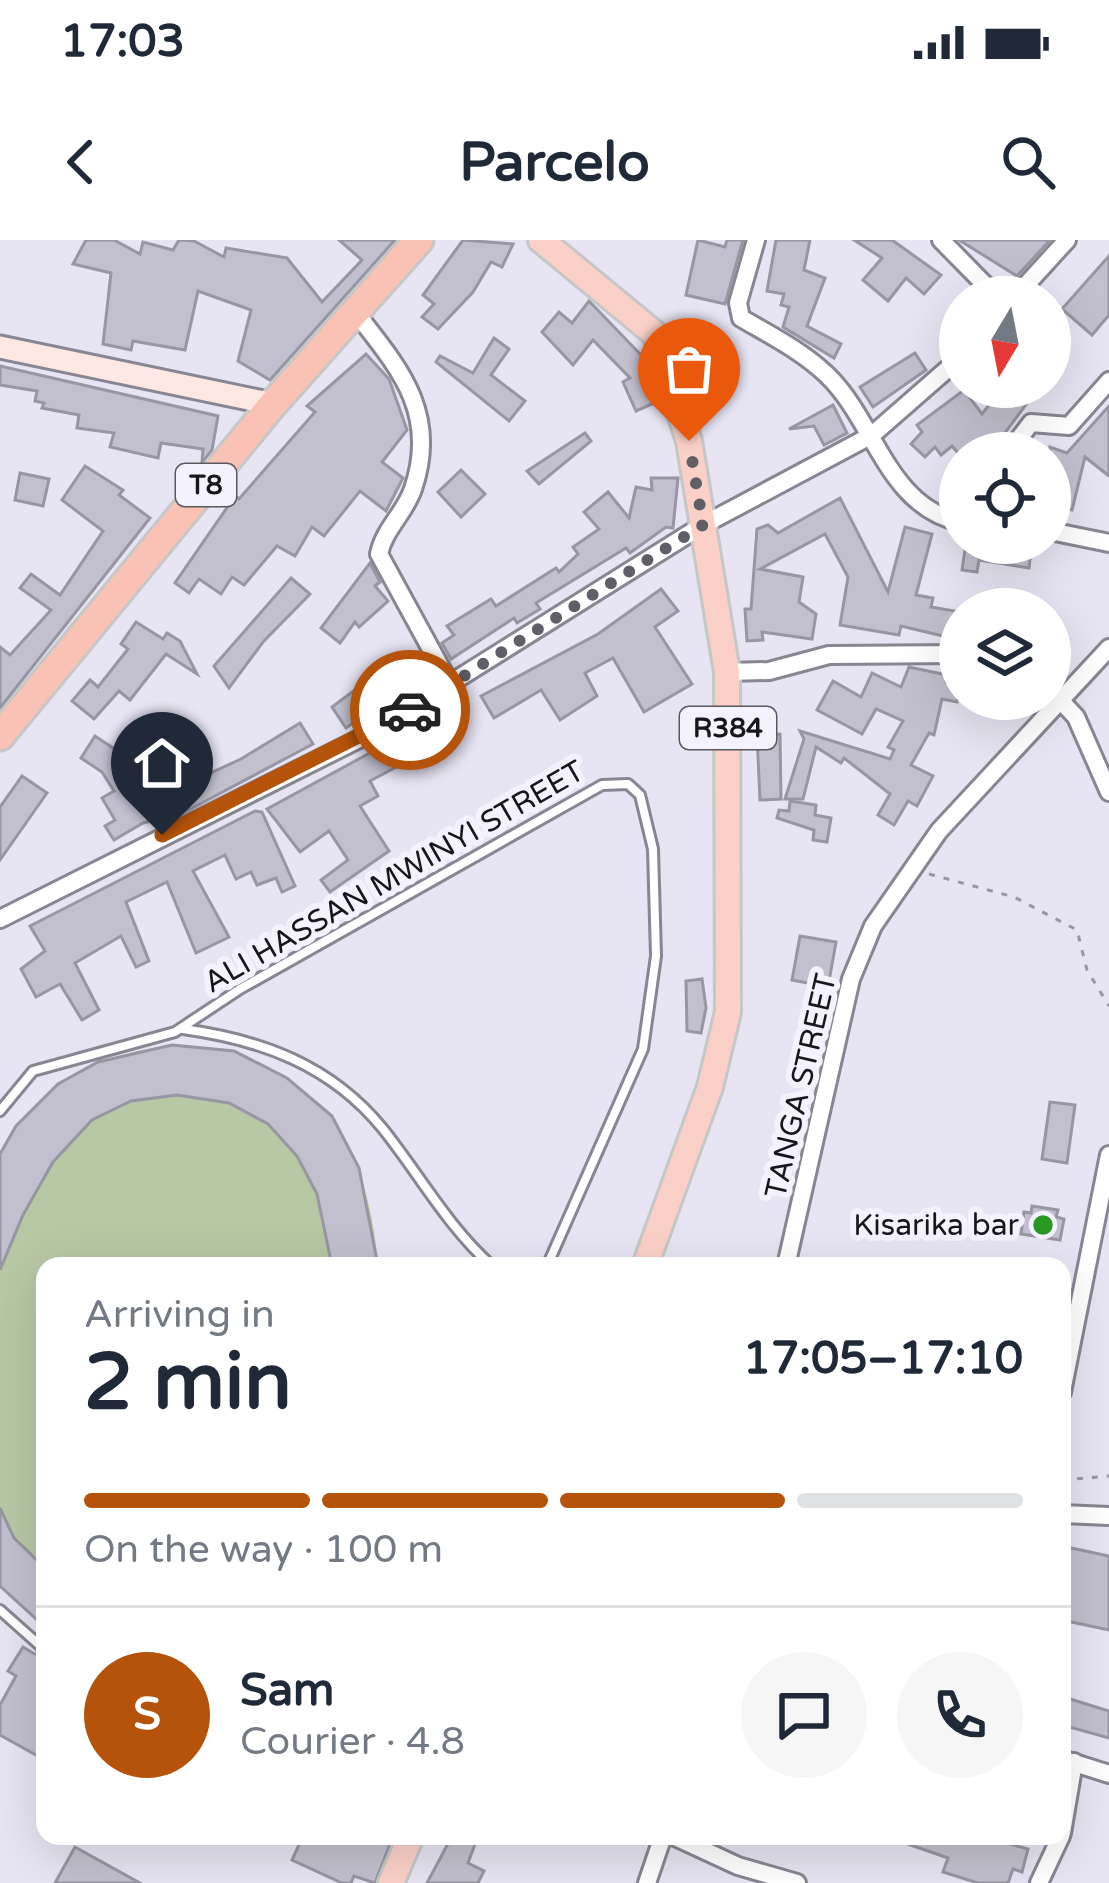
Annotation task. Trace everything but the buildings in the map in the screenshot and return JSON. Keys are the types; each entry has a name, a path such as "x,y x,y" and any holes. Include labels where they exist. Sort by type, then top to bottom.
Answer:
{"highway":[{"name":"T8","path":"0,736 273,404 419,240"}],"main road":[{"name":"R384","path":"541,240 655,334 675,382 727,672 728,1012 710,1087 648,1257"},
{"path":"0,346 273,404"},
{"path":"391,1883 407,1845"}],"street":[{"path":"756,240 738,303 741,318 830,377 909,495 939,515"},
{"path":"940,240 976,276"},
{"path":"1034,276 1067,240"},
{"path":"356,313 411,384 418,402 414,488 379,554 452,686"},
{"path":"0,919 371,733 703,525 872,435 939,376"},
{"path":"1024,432 1031,423 1069,426 1109,380"},
{"path":"1071,535 1109,543"},
{"name":"TANGA STREET","path":"1071,686 1109,648"},
{"path":"727,672 769,671 852,653 939,654"},
{"path":"1071,714 1109,791"},
{"name":"TANGA STREET","path":"788,1257 858,957 910,867 1039,720"},
{"path":"1071,1347 1109,1155"},
{"path":"1071,1514 1109,1516"},
{"path":"1071,1761 1109,1774"},
{"path":"647,1883 660,1845"},
{"path":"692,1845 738,1866 797,1883"},
{"path":"1039,1883 1056,1845"}],"lane":[{"name":"ALI HASSAN MWINYI STREET","path":"0,1111 33,1071 181,1028 240,988 602,785 635,788 653,849 656,956 643,1049 551,1257"},
{"name":"ALI HASSAN MWINYI STREET","path":"181,1028 230,1035 302,1059 359,1102 485,1257"},
{"path":"0,1610 36,1642"}],"path":[{"path":"910,867 1014,897 1077,929 1087,970 1109,1006"},
{"path":"1071,1479 1109,1476"}],"green space":[{"path":"172,1045 237,1053 299,1087 341,1136 356,1165 367,1196 377,1257 36,1257 36,1618 0,1586 0,1154 32,1108 51,1091 93,1065"}],"way so far":[{"path":"410,710 703,525 689,441"}],"place":[{"name":"Kisarika bar","path":"1043,1225"}],"route":[{"path":"162,835 410,710"}]}
